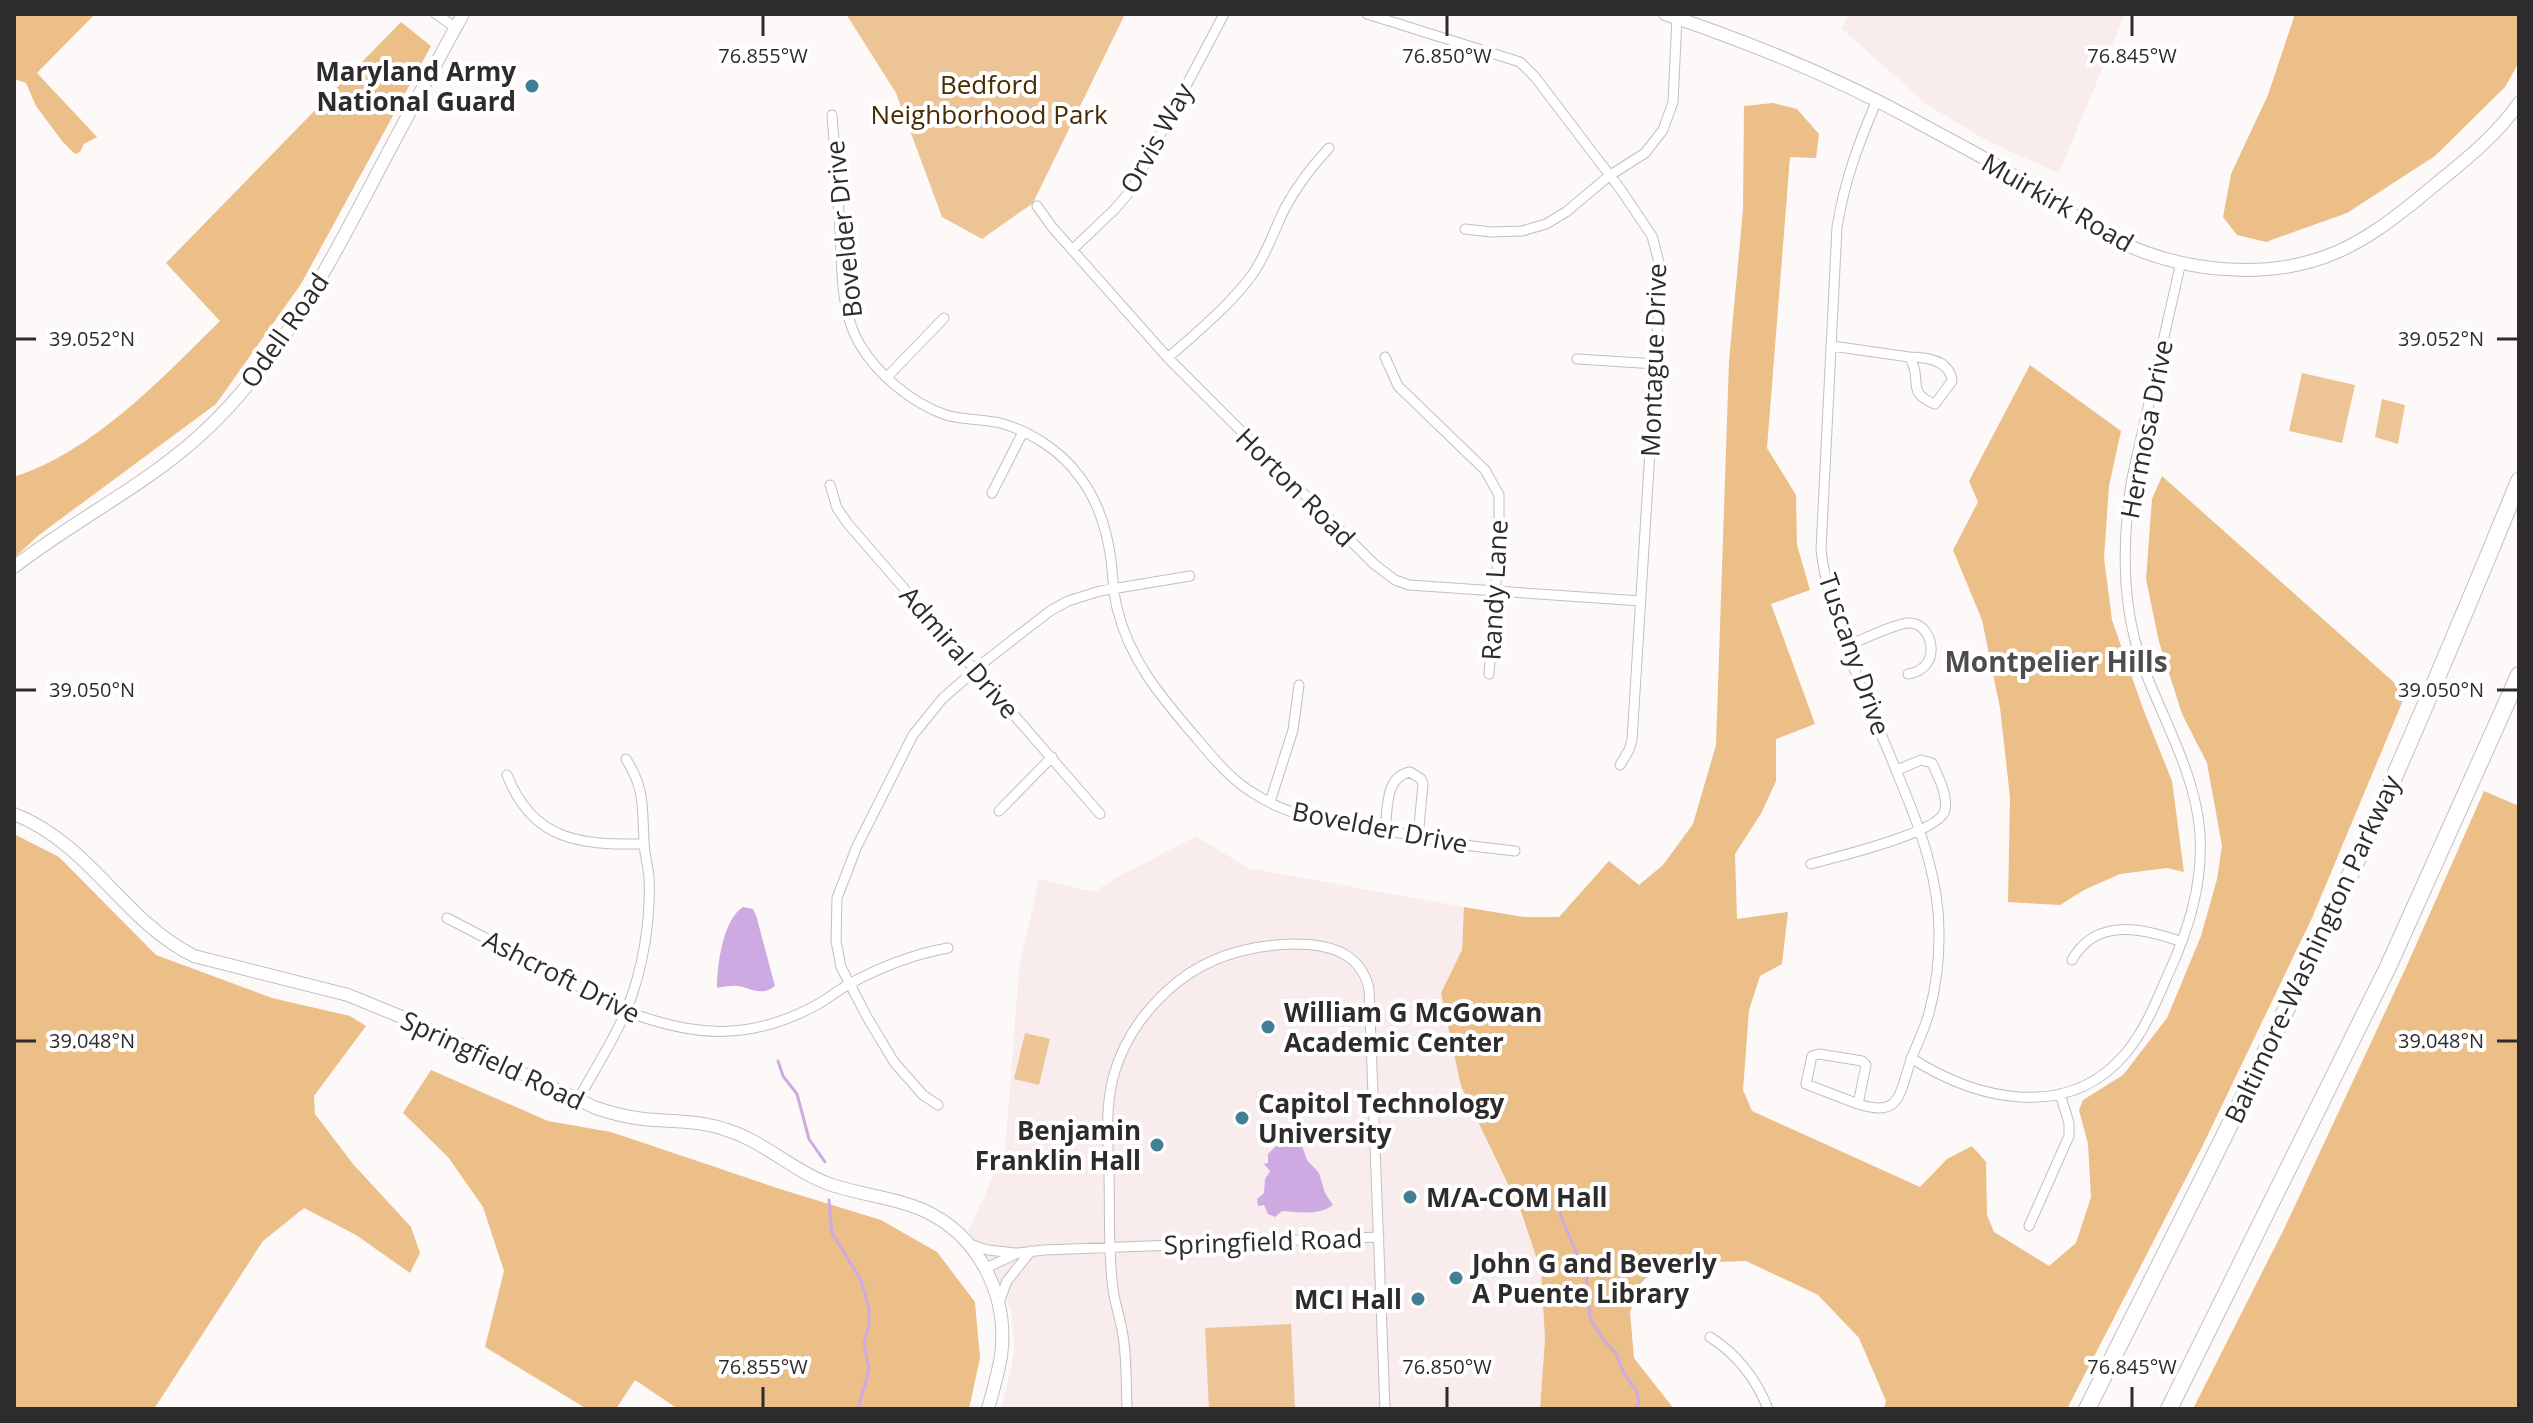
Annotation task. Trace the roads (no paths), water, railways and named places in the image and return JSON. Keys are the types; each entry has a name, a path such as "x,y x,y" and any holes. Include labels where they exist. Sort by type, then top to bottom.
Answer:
{"highway":[{"name":"Baltimore-Washington Parkway","path":"2087,1409 2327,924 2441,669 2519,481"},
{"path":"2169,1409 2388,967 2519,675"}],"street":[{"path":"436,14 456,28"},
{"name":"Odell Road","path":"14,567 114,502 199,437 259,370 331,260 463,14"},
{"name":"Orvis Way","path":"1072,250 1131,190 1224,14"},
{"name":"Montague Drive","path":"1367,14 1520,62 1535,77 1641,218 1658,250 1660,289 1632,740 1620,765"},
{"path":"1465,229 1506,232 1535,228 1566,212 1609,176 1645,153 1669,119 1673,102 1671,16"},
{"name":"Muirkirk Road","path":"1671,16 1764,51 1877,100 2007,171 2113,238 2150,254 2229,270 2278,269 2336,252 2388,224 2496,132 2519,103"},
{"name":"Tuscany Drive","path":"1858,1104 1879,1110 1889,1108 1895,1101 1930,1010 1939,935 1935,887 1921,831 1847,646 1830,597 1821,550 1837,227 1843,189 1856,148 1877,100"},
{"name":"Bovelder Drive","path":"832,115 842,272 848,312 858,341 876,368 910,396 936,411 1002,424 1023,432 1062,457 1088,488 1106,535 1116,605 1129,645 1155,690 1217,762 1239,782 1270,802 1305,816 1515,851"},
{"path":"1168,358 1211,319 1252,275 1266,254 1285,209 1329,148"},
{"name":"Horton Road","path":"1037,206 1168,358 1254,447 1385,573 1409,585 1641,601"},
{"name":"Hermosa Drive","path":"1911,1058 1940,1074 1998,1095 2031,1098 2060,1094 2093,1081 2124,1056 2137,1038 2182,942 2198,893 2201,858 2198,813 2137,645 2128,599 2125,537 2132,478 2181,262"},
{"path":"887,377 944,318"},
{"path":"1832,346 1931,359 1948,369 1952,381 1935,404 1918,393 1915,366 1909,357"},
{"name":"Randy Lane","path":"1385,357 1398,386 1485,470 1499,495 1497,592 1489,674"},
{"path":"1577,359 1656,364"},
{"path":"992,493 1023,432"},
{"name":"Admiral Drive","path":"830,485 837,508 848,524 1100,814"},
{"path":"938,1105 923,1095 894,1062 841,967 836,941 837,898 857,846 913,735 943,698 974,671 1058,606 1083,595 1190,576"},
{"path":"1847,646 1905,624 1918,625 1926,632 1931,648 1929,662 1924,669 1908,674"},
{"path":"1270,802 1293,730 1299,685"},
{"path":"999,811 1052,757"},
{"path":"578,1100 626,1011 637,980 645,939 649,879 642,794 626,759"},
{"path":"1811,864 1921,831 1942,818 1945,811 1939,779 1932,763 1927,760 1913,762 1897,770"},
{"path":"1385,831 1393,781 1401,774 1410,772 1423,784 1418,837"},
{"path":"507,775 527,810 559,835 590,843 644,844"},
{"name":"Springfield Road","path":"14,814 60,839 151,928 194,956 348,995 578,1100 629,1117 710,1124 738,1133 820,1180 923,1210 945,1222 969,1244 986,1268 998,1305 1001,1354 988,1409"},
{"name":"Ashcroft Drive","path":"447,918 626,1011 677,1026 739,1032 759,1029 795,1016 849,984 917,954 948,948"},
{"path":"2072,960 2084,942 2101,933 2143,931 2182,942"},
{"name":"Springfield Road","path":"986,1268 1018,1253 1031,1251 1379,1237 1369,989 1365,974 1352,959 1328,948 1284,945 1249,948 1208,962 1183,977 1158,1000 1130,1036 1112,1079 1109,1105 1111,1247"},
{"path":"1819,1054 1862,1061 1866,1065 1858,1104 1806,1084 1812,1056 1819,1054"},
{"path":"2029,1226 2069,1136 2069,1123 2060,1094"},
{"path":"1379,1237 1385,1409"},
{"path":"969,1244 988,1250 1018,1253"},
{"path":"1111,1247 1113,1290 1123,1336 1127,1409"},
{"path":"998,1305 1007,1281 1031,1251"},
{"path":"1710,1337 1746,1367 1768,1409"}],"waterway":[{"path":"778,1061 783,1076 797,1094 809,1139 825,1162"},
{"path":"1558,1189 1561,1216 1586,1276 1590,1318 1604,1341 1616,1353 1622,1370 1637,1392 1639,1403 1635,1409"},
{"path":"829,1200 832,1233 861,1280 869,1309 864,1343 869,1370 858,1409"}],"place":[{"name":"Maryland Army National Guard","path":"532,86"},
{"name":"William G McGowan Academic Center","path":"1268,1027"},
{"name":"Capitol Technology University","path":"1242,1118"},
{"name":"Benjamin Franklin Hall","path":"1157,1145"},
{"name":"M/A-COM Hall","path":"1410,1197"},
{"name":"John G and Beverly A Puente Library","path":"1456,1278"},
{"name":"MCI Hall","path":"1418,1299"}],"district":[{"name":"Montpelier Hills","path":"2056,661"}],"park label":[{"name":"Bedford Neighborhood Park","path":"989,99"}]}
